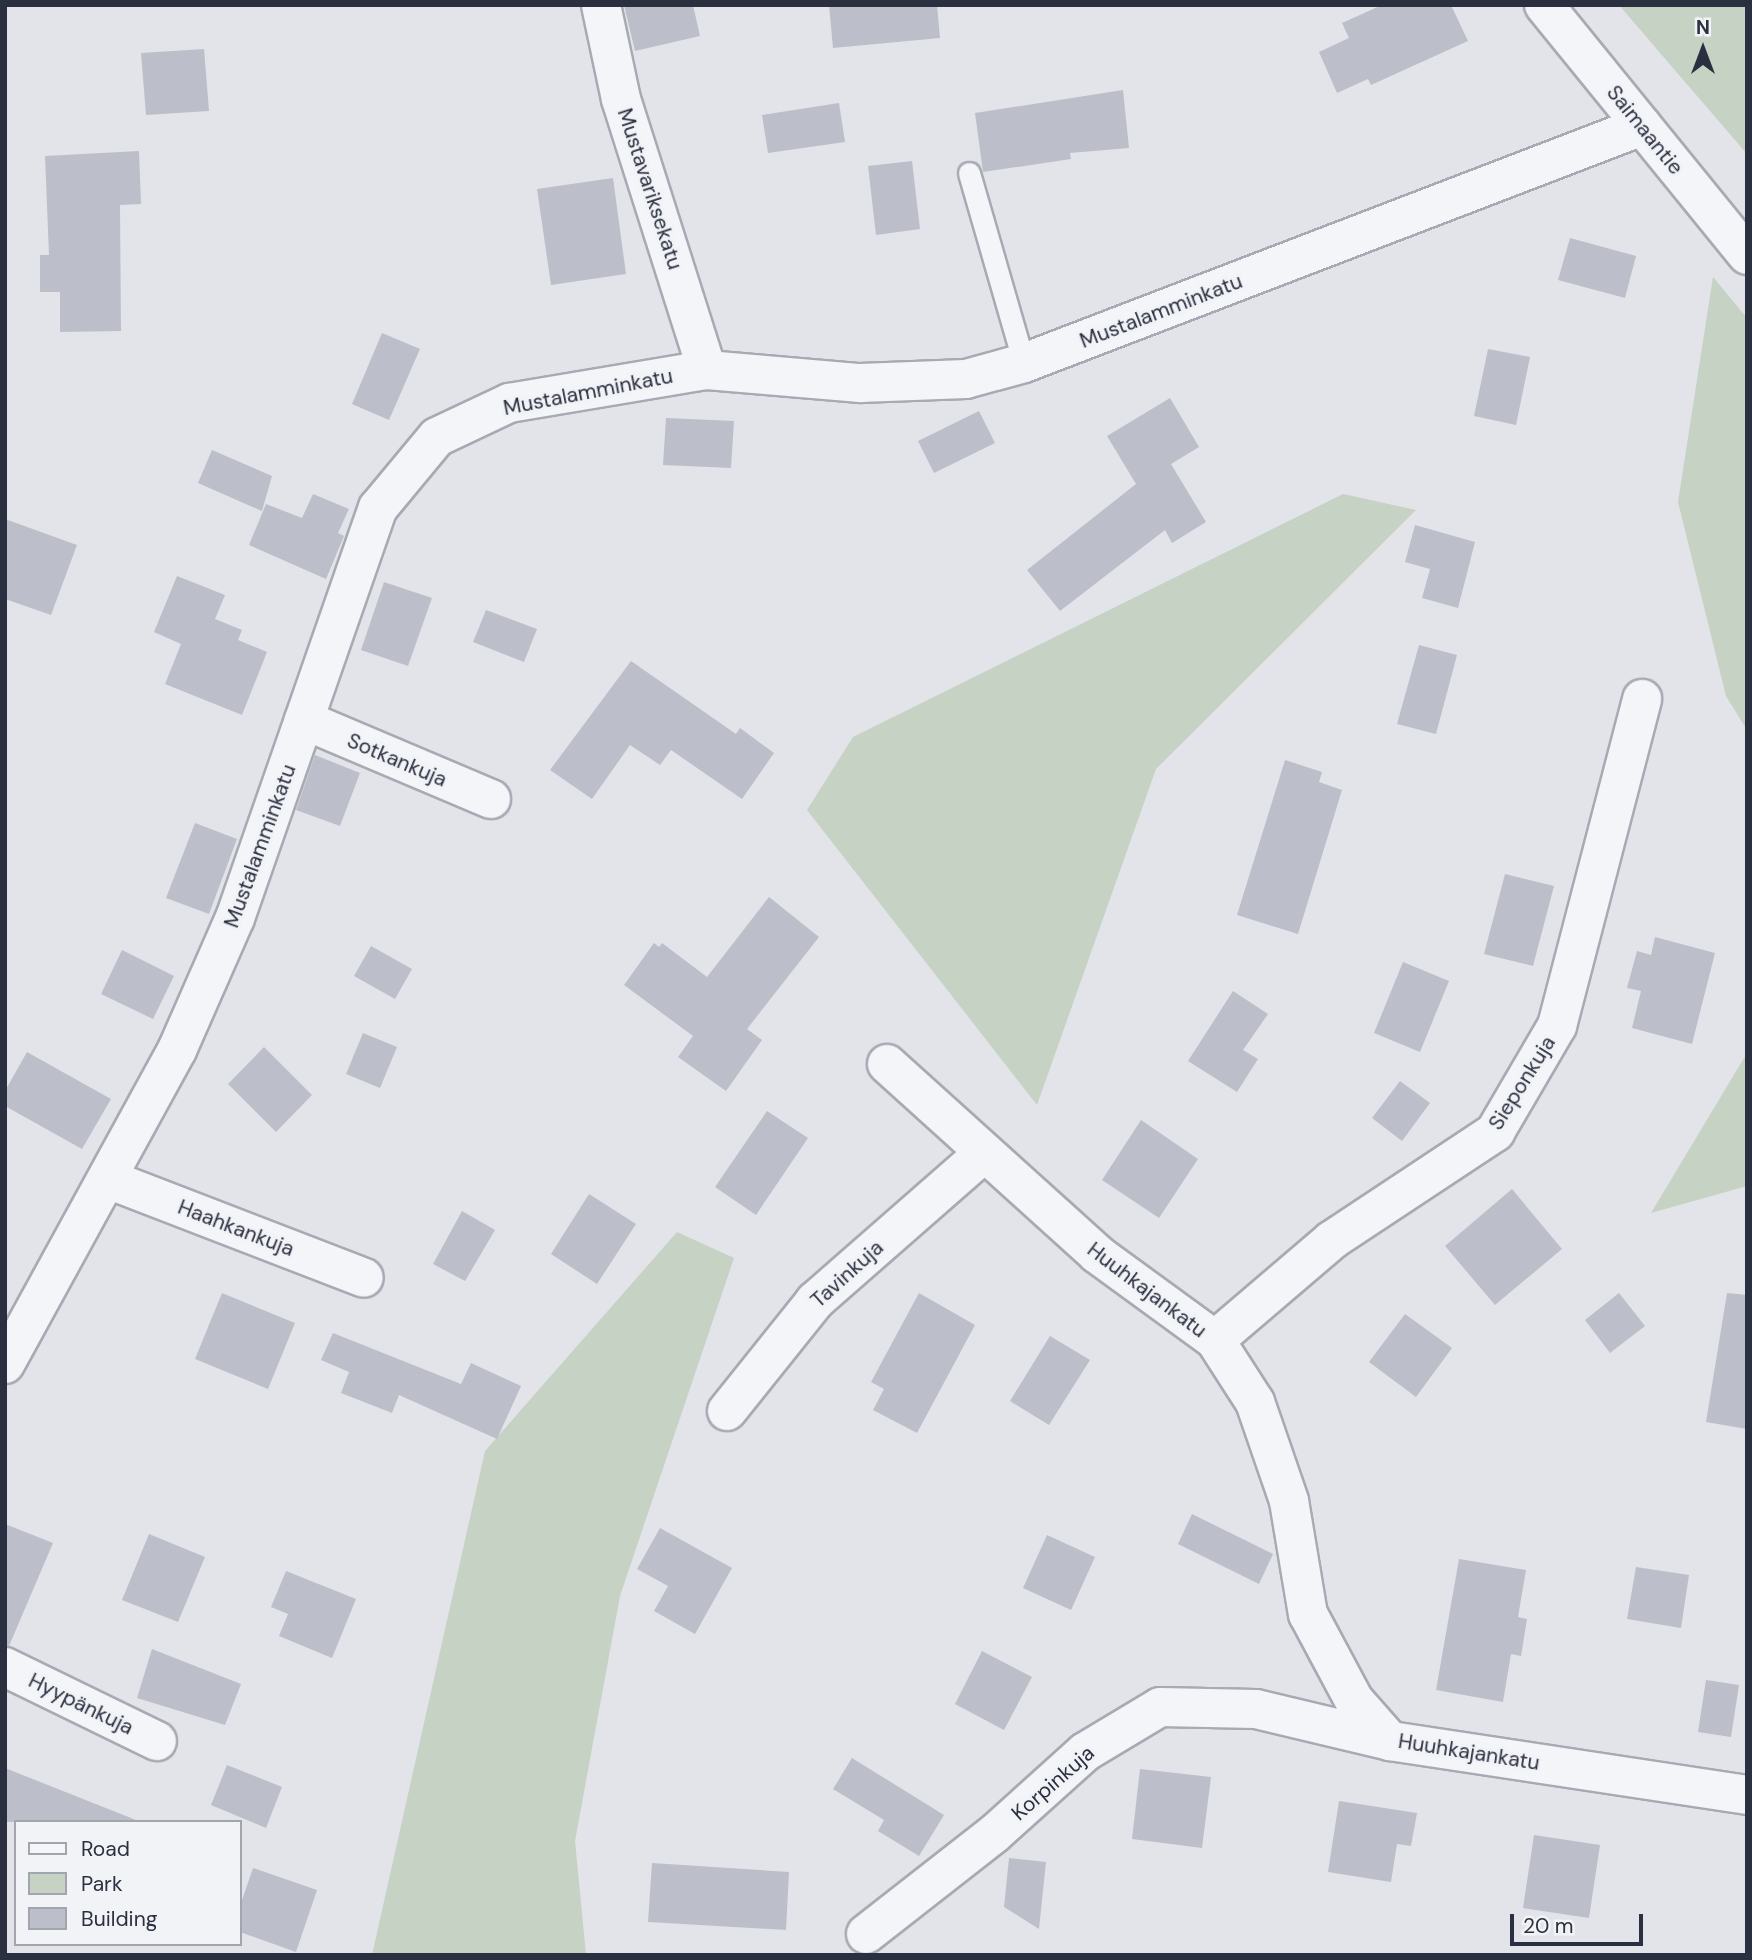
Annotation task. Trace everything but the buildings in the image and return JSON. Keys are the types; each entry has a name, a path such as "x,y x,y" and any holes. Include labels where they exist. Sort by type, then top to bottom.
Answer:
{"street":[{"name":"Mustavariksekatu","path":"601,5 621,99 707,370"},
{"name":"Saimaantie","path":"1544,5 1747,255"},
{"name":"Mustalamminkatu","path":"5,1364 177,1050 236,918 378,508 437,437 509,403 707,370 860,383 966,379 1024,363 1642,126"},
{"name":"Sieponkuja","path":"1215,1340 1332,1240 1495,1132 1557,1026 1642,699"},
{"name":"Sotkankuja","path":"304,720 491,799"},
{"name":"Huuhkajankatu","path":"887,1064 1097,1254 1215,1340 1255,1402 1289,1501 1308,1614 1354,1700 1390,1741 1747,1795"},
{"name":"Tavinkuja","path":"727,1411 815,1301 984,1153"},
{"name":"Haahkankuja","path":"108,1179 364,1278"},
{"name":"Hyypänkuja","path":"5,1667 157,1741"},
{"name":"Korpinkuja","path":"866,1934 994,1834 1085,1752 1160,1707 1256,1709 1390,1741"}],"lane":[{"path":"969,173 1024,363"}],"green space":[{"path":"1619,5 1747,5 1747,154 1673,68"},
{"path":"1713,277 1747,318 1747,730 1726,696 1678,502"},
{"path":"1343,494 1416,510 1156,769 1037,1105 807,810 853,737"},
{"path":"1747,1053 1747,1186 1651,1213"},
{"path":"677,1232 734,1258 620,1596 575,1841 586,1955 372,1955 485,1451"}]}
